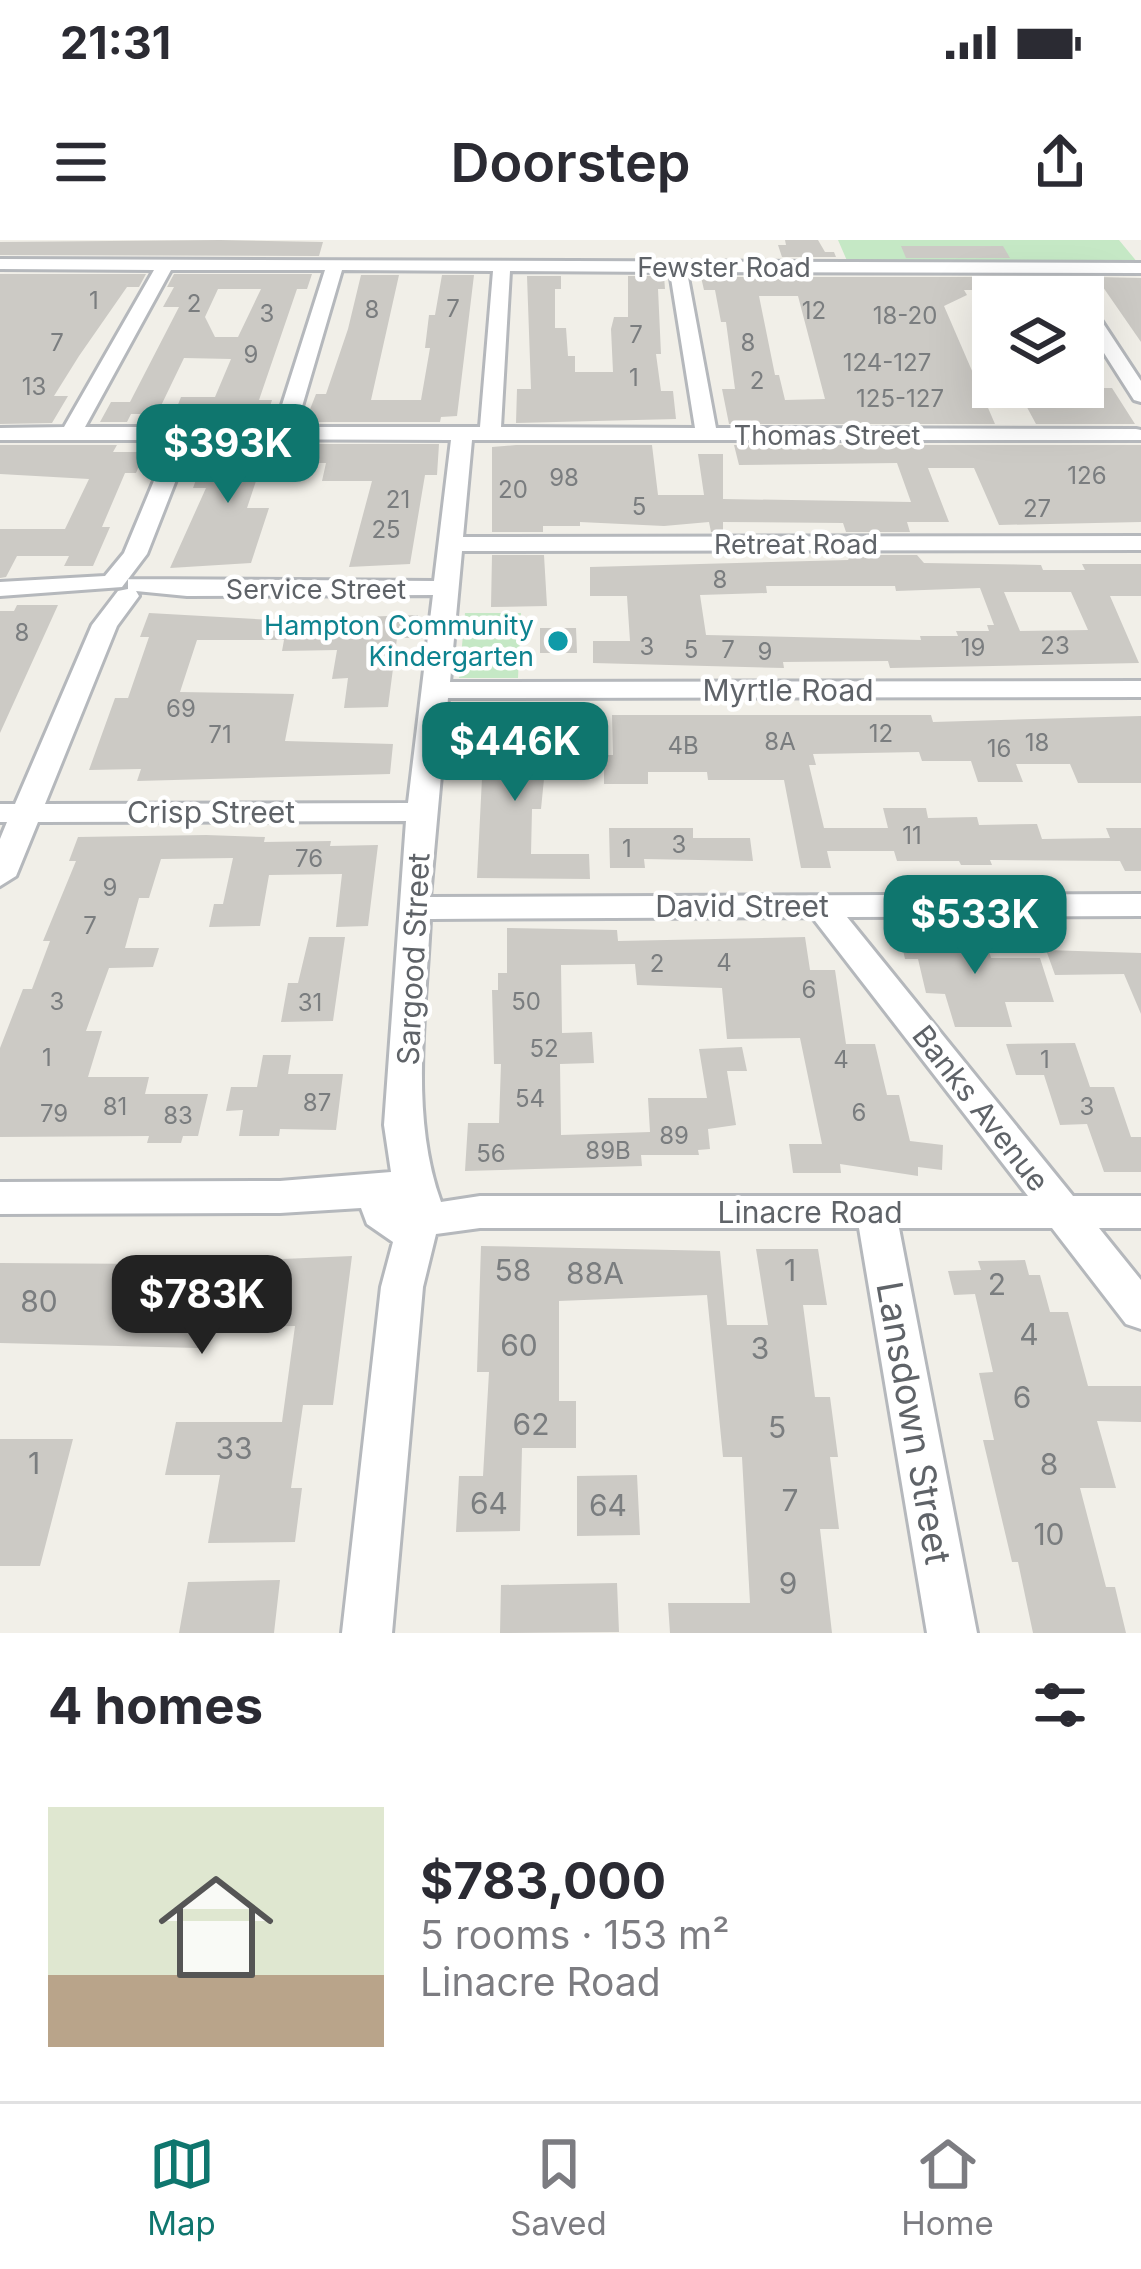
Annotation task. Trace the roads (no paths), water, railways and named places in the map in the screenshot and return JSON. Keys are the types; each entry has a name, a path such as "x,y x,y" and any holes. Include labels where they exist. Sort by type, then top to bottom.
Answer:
{"street":[{"path":"390,266 396,240"},
{"name":"Fewster Road","path":"0,264 678,268 761,260 1141,268"},
{"path":"71,434 166,264"},
{"path":"273,434 335,265"},
{"name":"Sargood Street","path":"367,1633 402,1287 403,1125 422,812 450,544 476,434 502,267"},
{"path":"678,268 707,435"},
{"path":"1058,268 1063,276"},
{"path":"1104,339 1141,396"},
{"name":"Thomas Street","path":"0,434 1138,435"},
{"path":"0,877 13,813 191,434"},
{"name":"Retreat Road","path":"450,544 1141,543"},
{"name":"Service Street","path":"0,589 119,593 446,589"},
{"name":"Myrtle Road","path":"435,690 1141,689"},
{"name":"Crisp Street","path":"13,813 422,812"},
{"name":"David Street","path":"415,908 1141,905"},
{"name":"Banks Avenue","path":"820,906 1141,1311"},
{"name":"Linacre Road","path":"0,1198 280,1197 480,1212 1141,1212"},
{"name":"Lansdown Street","path":"876,1213 952,1633"}],"place":[{"name":"Hampton Community Kindergarten","path":"558,641"}]}
